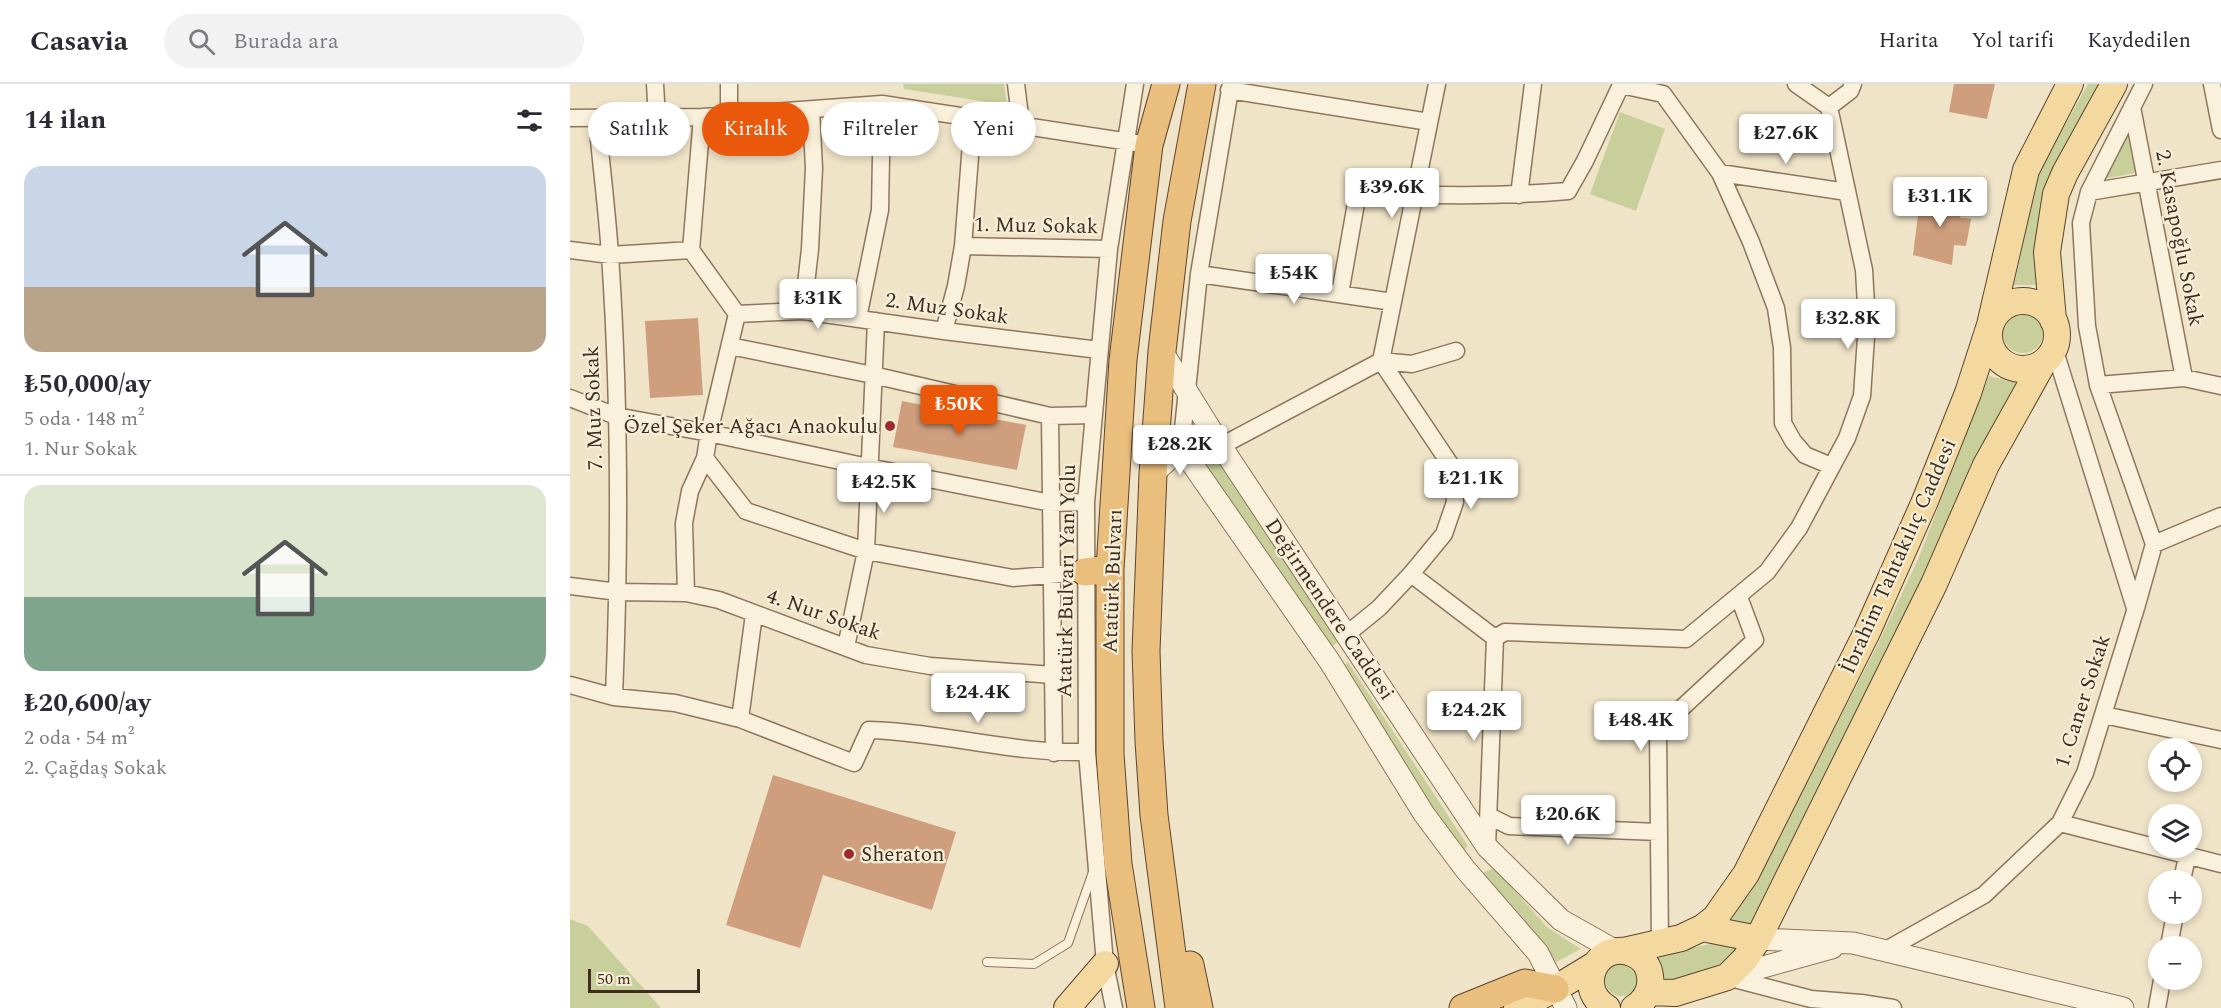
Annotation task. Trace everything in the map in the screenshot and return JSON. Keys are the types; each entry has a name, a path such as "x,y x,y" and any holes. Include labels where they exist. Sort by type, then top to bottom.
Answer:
{"highway":[{"name":"Atatürk Bulvarı","path":"1141,1008 1118,864 1098,571 1123,360 1137,143 1166,84"},
{"name":"Atatürk Bulvarı","path":"1179,1008 1154,815 1149,751 1146,651 1153,474 1162,351 1177,221 1202,84"},
{"path":"1164,895 1177,920 1186,946 1199,1008"},
{"path":"1463,1008 1525,983 1561,998"}],"main road":[{"name":"İbrahim Tahtakılıç Caddesi","path":"1612,955 1681,938 1702,928 1714,918 1746,874 1867,632 1925,501 1968,393 1990,325 2026,170 2070,84"},
{"path":"2053,320 2047,252 2056,194 2065,173 2114,84"},
{"path":"2027,301 2047,311 2053,320 2056,328 2049,355 2025,369 2007,366 1993,353 1989,335 1990,325 1995,315 2004,307 2015,302 2027,301"},
{"name":"İbrahim Tahtakılıç Caddesi","path":"1645,1002 1727,977 1745,959 1758,939 1934,584 1986,465 2049,355"},
{"path":"1702,928 1758,939"},
{"path":"1607,1008 1596,998 1591,978 1612,955"},
{"path":"1517,1008 1561,998 1612,955 1638,957 1648,969 1650,984 1645,1002"},
{"path":"1068,1008 1105,964"},
{"path":"1596,1008 1607,1008"}],"street":[{"path":"655,84 656,102"},
{"path":"729,84 729,102"},
{"path":"1016,84 1018,102"},
{"name":"Atatürk Bulvarı Yan Yolu","path":"1114,1008 1105,964 1087,752 1098,571 1086,502 1109,249 1137,143 1135,84"},
{"path":"1330,662 1411,574 1444,534 1455,502 1452,467 1381,361 1437,84"},
{"path":"1519,195 1533,84"},
{"path":"1495,638 1505,632 1686,639 1767,572 1799,528 1847,438 1862,396 1867,322 1864,270 1829,107 1796,84"},
{"path":"1829,107 1850,91 1853,84"},
{"path":"2144,84 2089,192 2081,224 2087,326 2098,385 2154,544 2221,516"},
{"path":"2212,84 2221,130"},
{"path":"1340,294 1358,192 1414,195 1519,195 1568,191 1621,85 1665,89 1720,173 1751,242 1776,308 1782,348 1784,423 1793,441 1805,455 1832,466"},
{"path":"1153,474 1181,448 1199,274 1230,87 1429,122"},
{"name":"2. Kasapoğlu Sokak","path":"2132,106 2184,378"},
{"path":"803,311 810,249 814,168 811,110 821,109"},
{"path":"570,117 588,118"},
{"path":"686,592 684,523 690,491 705,458 737,314 691,250 702,117 690,118"},
{"path":"1036,126 1137,143"},
{"name":"7. Muz Sokak","path":"601,156 610,255 616,416 618,592 614,697"},
{"path":"858,318 880,210 881,156"},
{"path":"944,331 956,286 963,246 970,156"},
{"path":"2089,192 2221,170"},
{"path":"1720,173 1847,192"},
{"name":"1. Muz Sokak","path":"963,246 1109,249"},
{"path":"570,250 610,255 691,250"},
{"path":"1199,274 1393,302"},
{"name":"2. Muz Sokak","path":"737,314 803,311 1099,350"},
{"path":"846,647 866,551 876,321"},
{"path":"730,346 873,375 1050,416 1094,416"},
{"name":"Değirmendere Caddesi","path":"1162,351 1221,446 1487,847 1561,920 1612,955"},
{"path":"1221,446 1381,361 1412,364 1456,351"},
{"path":"2049,355 2136,608"},
{"path":"2098,385 2184,378 2221,386"},
{"path":"570,398 616,416 868,467 1051,503 1086,502"},
{"path":"1050,416 1054,753"},
{"name":"Değirmendere Caddesi","path":"1181,448 1330,662 1424,814 1465,869 1538,953 1561,998"},
{"path":"705,458 746,511 866,551 1013,578 1098,571"},
{"name":"1. Caner Sokak","path":"1886,950 1984,895 2060,823 2085,773 2154,544"},
{"path":"1411,574 1495,638"},
{"name":"4. Nur Sokak","path":"570,586 618,592 686,592 719,600 866,654 930,666 1053,675"},
{"path":"1660,944 1658,730 1755,640 1738,597"},
{"path":"740,719 754,614"},
{"path":"1465,869 1487,847 1495,638"},
{"path":"570,685 614,697 675,702 740,719 854,763 868,730 907,731 1054,753 1087,752"},
{"path":"2103,715 2221,740"},
{"path":"1489,816 1509,826 1658,832"},
{"path":"2060,823 2148,847"},
{"path":"2192,858 2221,864"},
{"path":"1758,939 1853,943 2123,1008"},
{"path":"1727,977 1853,943"},
{"path":"1727,977 1811,999 1893,1008"},
{"path":"2157,1008 2160,990"}],"lane":[{"path":"987,962 1034,964 1068,943 1096,863"}],"green space":[{"path":"903,84 1004,84 1007,102 988,102 904,89"},
{"path":"2088,84 2101,84 2037,285 2014,285 2040,170"},
{"path":"1620,112 1665,129 1636,211 1590,194"},
{"path":"2127,132 2135,173 2104,179"},
{"path":"2023,313 2031,314 2037,319 2042,325 2042,341 2037,347 2031,352 2023,353 2015,352 2009,347 2004,341 2003,333 2004,325 2009,319 2015,314"},
{"path":"1989,376 2017,383 1974,461 1927,575 1751,928 1723,925 1754,885 1875,650 1919,557"},
{"path":"1205,443 1210,445 1338,641 1330,649 1280,570 1199,457 1196,449"},
{"path":"1348,662 1468,846 1462,852 1342,668"},
{"path":"1495,869 1548,928 1581,949 1556,962 1532,928 1484,878 1484,872"},
{"path":"570,919 588,926 661,1008 570,1008"},
{"path":"1726,941 1739,945 1725,960 1706,972 1665,986 1651,956"},
{"path":"1621,964 1632,969 1637,980 1632,991 1621,996 1610,991 1605,980 1610,969"}],"building":[{"path":"1954,84 1995,84 1987,119 1949,112"},
{"path":"1921,191 1964,201 1960,218 1971,219 1966,246 1954,245 1952,265 1913,255"},
{"path":"698,318 703,395 650,398 645,321"},
{"path":"902,401 1026,425 1017,470 893,447"},
{"name":"Sheraton","path":"773,775 956,832 932,910 823,875 800,948 726,925"}],"place":[{"name":"Özel Şeker Ağacı Anaokulu","path":"890,426"},
{"name":"Sheraton","path":"849,854"}]}
